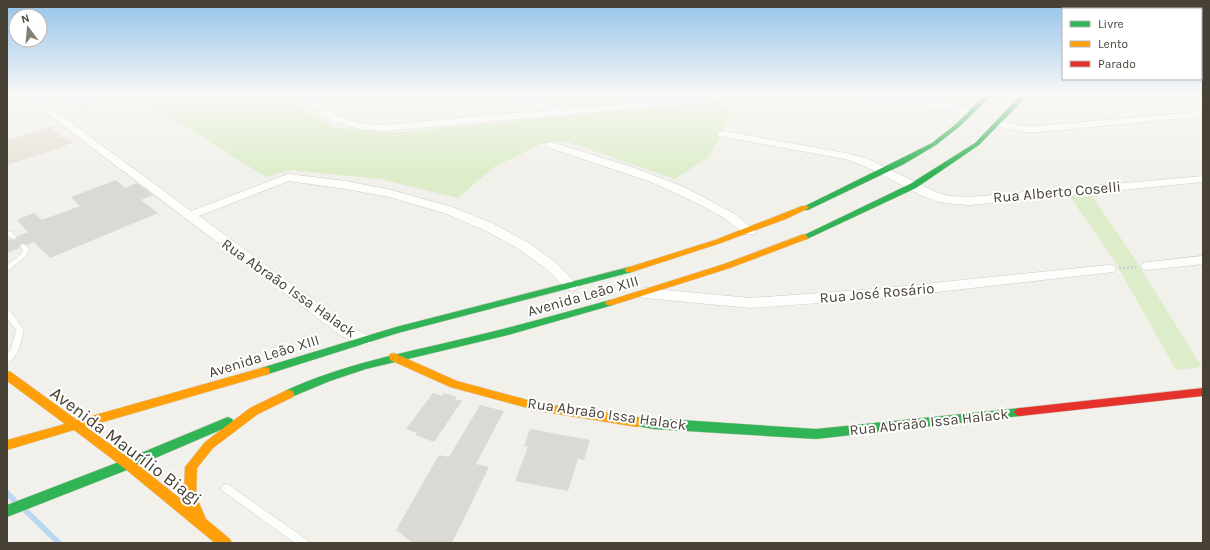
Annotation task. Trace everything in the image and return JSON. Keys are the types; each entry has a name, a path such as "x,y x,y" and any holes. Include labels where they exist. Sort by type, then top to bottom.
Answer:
{"main road":[{"name":"Avenida Leão XIII","path":"7,445 74,424 143,407 364,340 572,286 700,248 750,231 808,208 884,171 934,143 953,130 961,122"},
{"name":"Avenida Leão XIII","path":"200,523 190,496 191,467 209,445 254,411 310,383 346,370 532,326 645,293 727,266 790,243 914,186 977,144 997,123"},
{"name":"Rua Abraão Issa Halack","path":"364,340 396,358 454,384 539,407 653,424 816,434 1203,392"},
{"name":"Avenida Maurílio Biagi","path":"7,375 128,464 225,543"},
{"path":"7,511 128,464 254,411"}],"street":[{"name":"Rua Abraão Issa Halack","path":"63,122 345,330 364,340"},
{"path":"342,122 356,126 383,128 455,122"},
{"path":"997,123 1022,128 1038,129 1120,122"},
{"name":"Rua Alberto Coselli","path":"723,134 846,156 864,161 934,196 948,200 970,200 1203,178"},
{"path":"551,145 608,163 667,185 734,218 750,231"},
{"path":"189,216 288,176 346,185 392,194 448,210 489,227 524,246 550,265 572,286"},
{"path":"1148,266 1203,260"},
{"name":"Rua José Rosário","path":"645,293 750,303 875,294 1109,269"}],"lane":[{"path":"7,233 14,237"},
{"path":"7,268 24,255 26,250 23,246"},
{"path":"7,313 20,330 15,350 7,360"},
{"path":"226,488 302,543"}],"path":[{"path":"1109,269 1148,266"}],"shaded area":[{"path":"52,126 55,128 51,131 61,132 57,138 67,137 73,143 7,165 7,140"}],"green space":[{"path":"177,122 325,122 333,127 389,133 507,122 727,122 710,156 675,179 566,141 543,143 494,167 458,198 380,179 290,170 266,177"},
{"path":"1066,191 1090,193 1133,256 1202,367 1176,370 1114,260"}],"building":[{"path":"116,180 125,188 137,183 153,195 141,200 158,213 50,258 34,242 27,245 22,243 19,246 20,248 7,253 7,240 15,240 18,236 28,232 17,220 34,213 42,220 80,206 71,197"},
{"path":"433,393 442,396 444,393 457,397 455,399 462,401 434,442 415,435 417,433 406,429"},
{"path":"480,405 504,411 476,464 489,467 452,543 413,543 396,530 439,455 449,457"},
{"path":"530,429 590,440 584,460 578,459 568,491 515,481 528,447 524,446"}],"waterway":[{"path":"7,493 14,500"},
{"path":"26,511 59,543"}],"traffic: fast":[{"path":"805,208 901,162 934,144 961,122"},
{"path":"804,237 913,186 977,144 999,122"},
{"path":"265,371 396,330 629,270"},
{"path":"289,394 308,385 346,371 508,332 610,303"},
{"path":"637,422 816,434 1020,412"},
{"path":"7,511 128,464 228,422"}],"traffic: slow":[{"path":"629,270 718,242 805,208"},
{"path":"610,303 727,266 804,237"},
{"path":"394,357 454,384 539,407 637,422"},
{"path":"7,445 265,371"},
{"path":"7,375 128,464 225,543"},
{"path":"200,521 190,496 191,467 209,445 254,411 289,394"}],"traffic: jam":[{"path":"1020,412 1203,392"}]}
